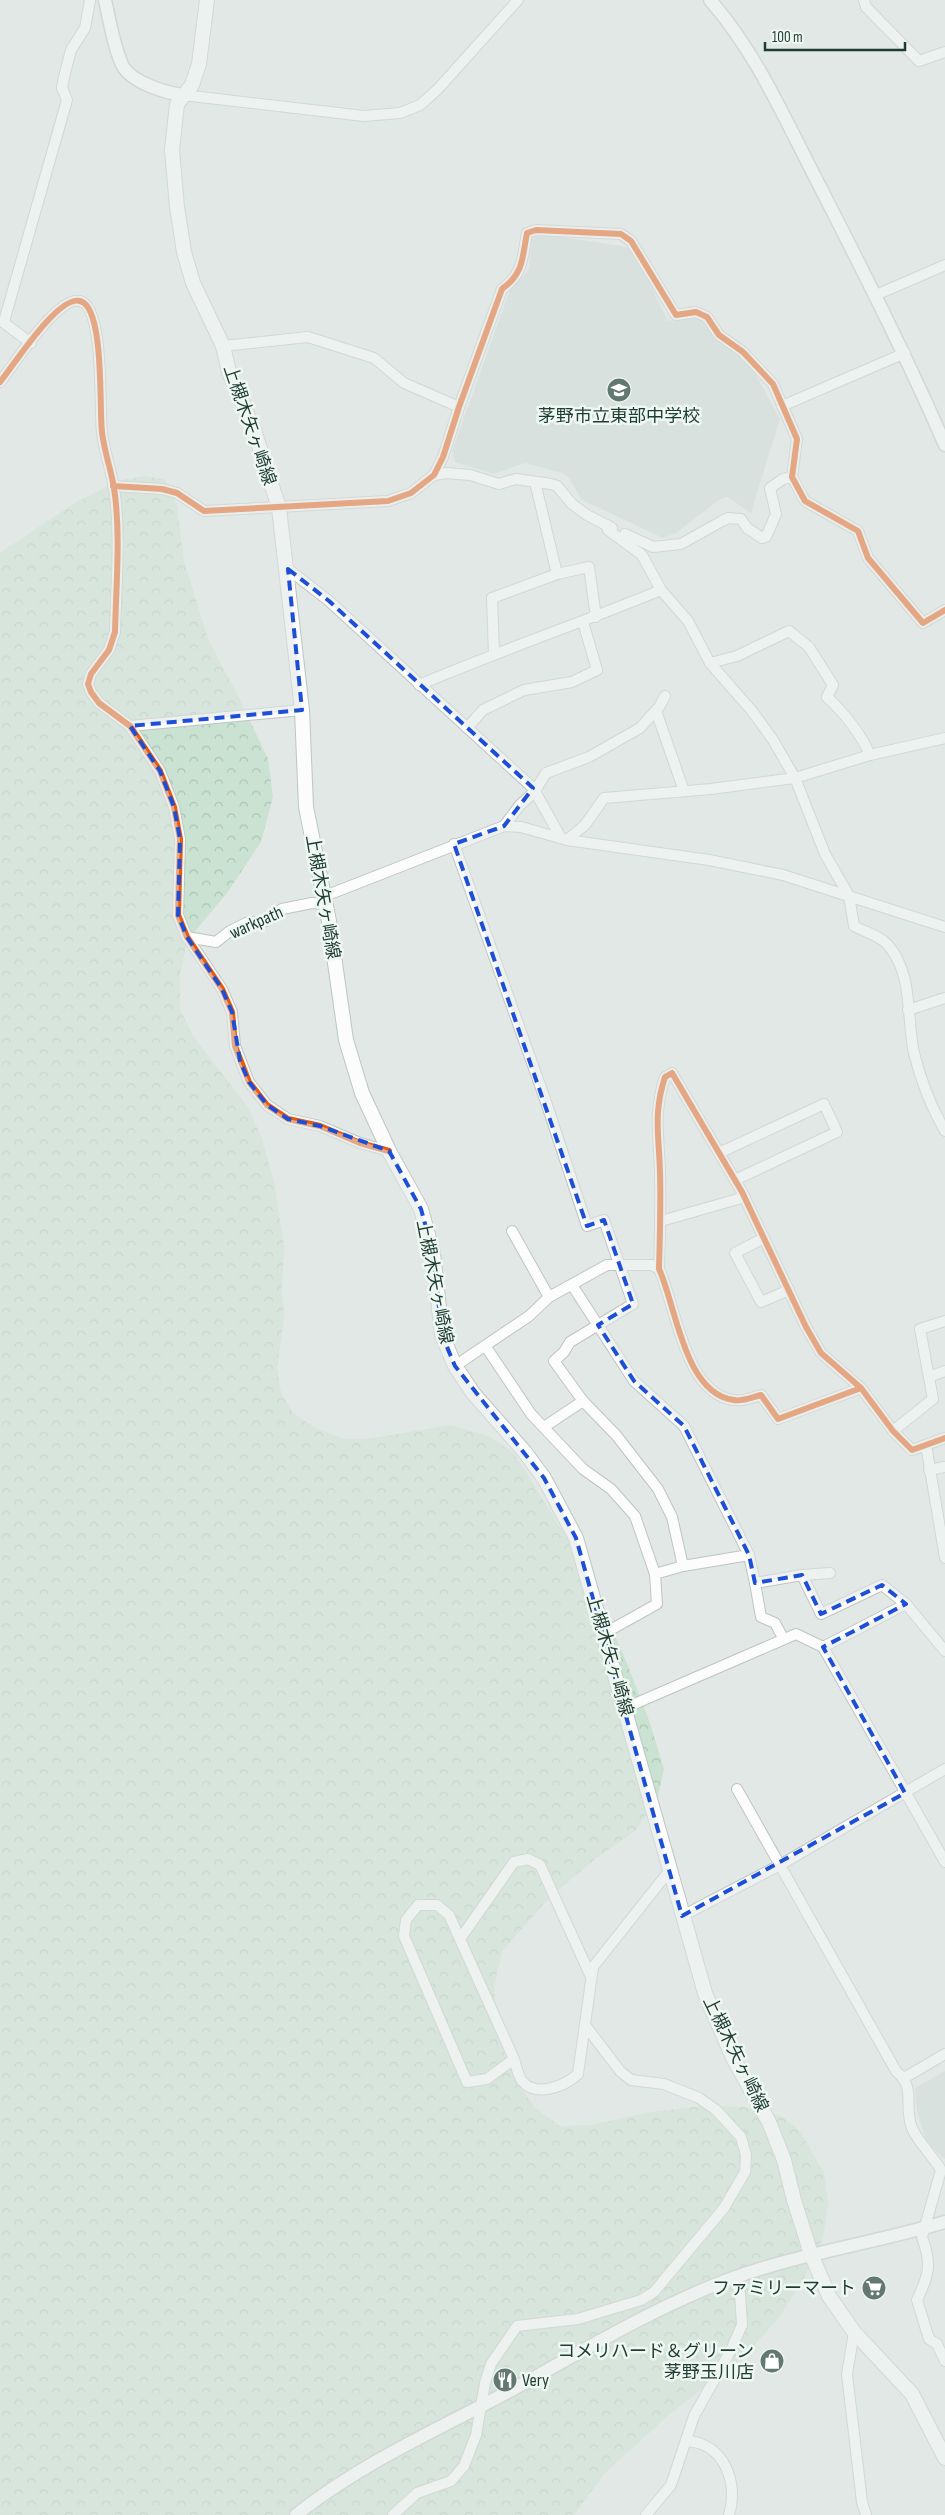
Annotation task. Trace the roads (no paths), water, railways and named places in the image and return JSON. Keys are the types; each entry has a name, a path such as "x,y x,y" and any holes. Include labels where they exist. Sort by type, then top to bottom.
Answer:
{"main road":[{"name":"上槻木矢ヶ崎線","path":"208,0 199,64 192,85 177,104 172,150 184,252 193,283 223,346 229,372 254,430 279,508 288,569 302,710 306,808 325,900 346,1040 362,1093 389,1151 420,1209 433,1253 442,1335 455,1366 473,1393 524,1450 557,1500 576,1538 705,1993 734,2058 769,2122 784,2160 811,2254 829,2296 854,2332 912,2394 945,2458"}],"street":[{"path":"31,343 4,323 67,100 62,88 70,50 85,28 90,0"},
{"path":"105,0 124,68 142,82 168,93 364,116 400,113 420,105 437,90 518,0"},
{"path":"710,0 729,22 748,50 905,353 945,445"},
{"path":"864,0 866,7 919,61 945,52"},
{"path":"114,486 162,489 177,493 204,511 388,501 411,493 434,475 444,457 459,407 502,289 515,280 519,274 527,233 536,230 621,234 631,241 676,315 696,312 708,317 719,335 743,352 773,384 797,439 792,477 805,501 858,531 868,558 923,623 945,610"},
{"path":"876,295 945,265"},
{"path":"0,382 55,312 63,305 74,301 82,301 87,306 94,324 98,348 101,431 114,486 116,510 115,632 109,650 91,674 88,684 99,703 130,726 160,771 174,807 180,838 178,915 187,937 222,989 232,1012 235,1046 249,1082 267,1105 288,1120 320,1126 360,1143 389,1151"},
{"path":"223,346 308,337 374,358 404,383 459,407"},
{"path":"782,406 905,353"},
{"path":"434,475 447,473 470,475 499,484 516,480 557,486 572,504 607,525 653,546 681,544 728,518 741,519 747,528 762,538 766,536 776,514 770,488 783,479 792,477"},
{"path":"535,482 557,574"},
{"path":"607,525 608,530 642,555 661,590 688,621 710,663 752,711 773,740 795,778 825,854 849,896 849,909 854,926 887,943 900,966 907,984 908,1010 914,1053 931,1106 945,1131"},
{"path":"494,653 492,598 557,574 589,568 596,617"},
{"path":"288,569 329,601 419,685 500,756 535,791 564,839"},
{"path":"419,685 494,653 583,622 661,590"},
{"path":"467,728 483,710 524,690 572,682 597,670 583,622"},
{"path":"710,663 736,656 789,631 809,647 833,685 826,697 841,710 863,738 870,755"},
{"path":"504,826 520,805 535,791 546,773 612,745 640,728 656,711 665,696"},
{"path":"130,726 302,710"},
{"path":"656,711 684,791"},
{"path":"564,839 585,825 604,798 795,778 870,755 945,738"},
{"path":"504,826 521,827 564,839 746,868 806,881 945,927"},
{"name":"warkpath","path":"187,937 216,942 230,931 246,923 266,921 282,909 325,900 454,844 504,826"},
{"path":"454,844 546,1102 587,1226 604,1220 633,1304 570,1342 564,1352 554,1361 583,1400 616,1435 658,1489 672,1517 682,1566"},
{"path":"908,1010 945,998"},
{"path":"861,1388 778,1419 761,1395 736,1401 719,1396 696,1374 672,1312 664,1280 659,1269 661,1221 656,1118 658,1097 665,1077 672,1073 735,1180 821,1353 861,1388 893,1431 912,1450 945,1438"},
{"path":"719,1153 824,1104 838,1132 735,1180"},
{"path":"661,1221 744,1197"},
{"path":"512,1231 549,1296"},
{"path":"764,1238 736,1253 761,1302 789,1290"},
{"path":"455,1366 486,1347 529,1316 549,1296 572,1286 607,1265 652,1265 659,1269"},
{"path":"572,1286 634,1381 684,1426 749,1555 761,1617 775,1624 783,1638"},
{"path":"893,1431 933,1399 920,1329 945,1321"},
{"path":"486,1347 516,1392 544,1427 583,1469 611,1489 635,1516 655,1574 657,1604 603,1634"},
{"path":"929,1377 945,1371"},
{"path":"544,1427 583,1400"},
{"path":"926,1445 945,1558"},
{"path":"929,1470 945,1467"},
{"path":"655,1574 682,1566 749,1555"},
{"path":"755,1583 802,1575 830,1573"},
{"path":"802,1575 821,1614 882,1585 906,1604 945,1651"},
{"path":"823,1647 906,1604"},
{"path":"625,1708 796,1634 823,1647 945,1862"},
{"path":"682,1916 780,1865 945,1770"},
{"path":"737,1789 896,2071 909,2086 909,2109 912,2128 941,2170 932,2210 922,2236 926,2247 928,2276 918,2300 929,2339 937,2344 945,2361"},
{"path":"460,1939 514,1862 528,1859 540,1865 591,1978"},
{"path":"514,2059 487,2079 467,2082 404,1936 406,1920 418,1905 437,1905 449,1915 514,2059 522,2080 533,2089 554,2088 570,2081 578,2074 593,1967 670,1870"},
{"path":"393,2515 417,2493 451,2481 464,2466 476,2435 491,2364 517,2326 578,2320 641,2300 654,2292 724,2208 745,2172 746,2155 742,2137 716,2110 699,2098 664,2084 631,2080 620,2071 585,2025"},
{"path":"904,2078 945,2054"},
{"path":"296,2515 317,2498 382,2458 670,2305 733,2278 811,2254 945,2222"},
{"path":"646,2515 671,2485 694,2416 731,2350 742,2326 740,2293 733,2278"},
{"path":"854,2332 847,2374 862,2502 866,2515"},
{"path":"687,2440 701,2442 713,2450 727,2469 734,2485 730,2515"}],"place":[{"name":"茅野市立東部中学校","path":"619,390"},
{"name":"ファミリーマート","path":"874,2288"},
{"name":"コメリハード＆グリーン 茅野玉川店","path":"772,2361"},
{"name":"Very","path":"505,2380"}]}
